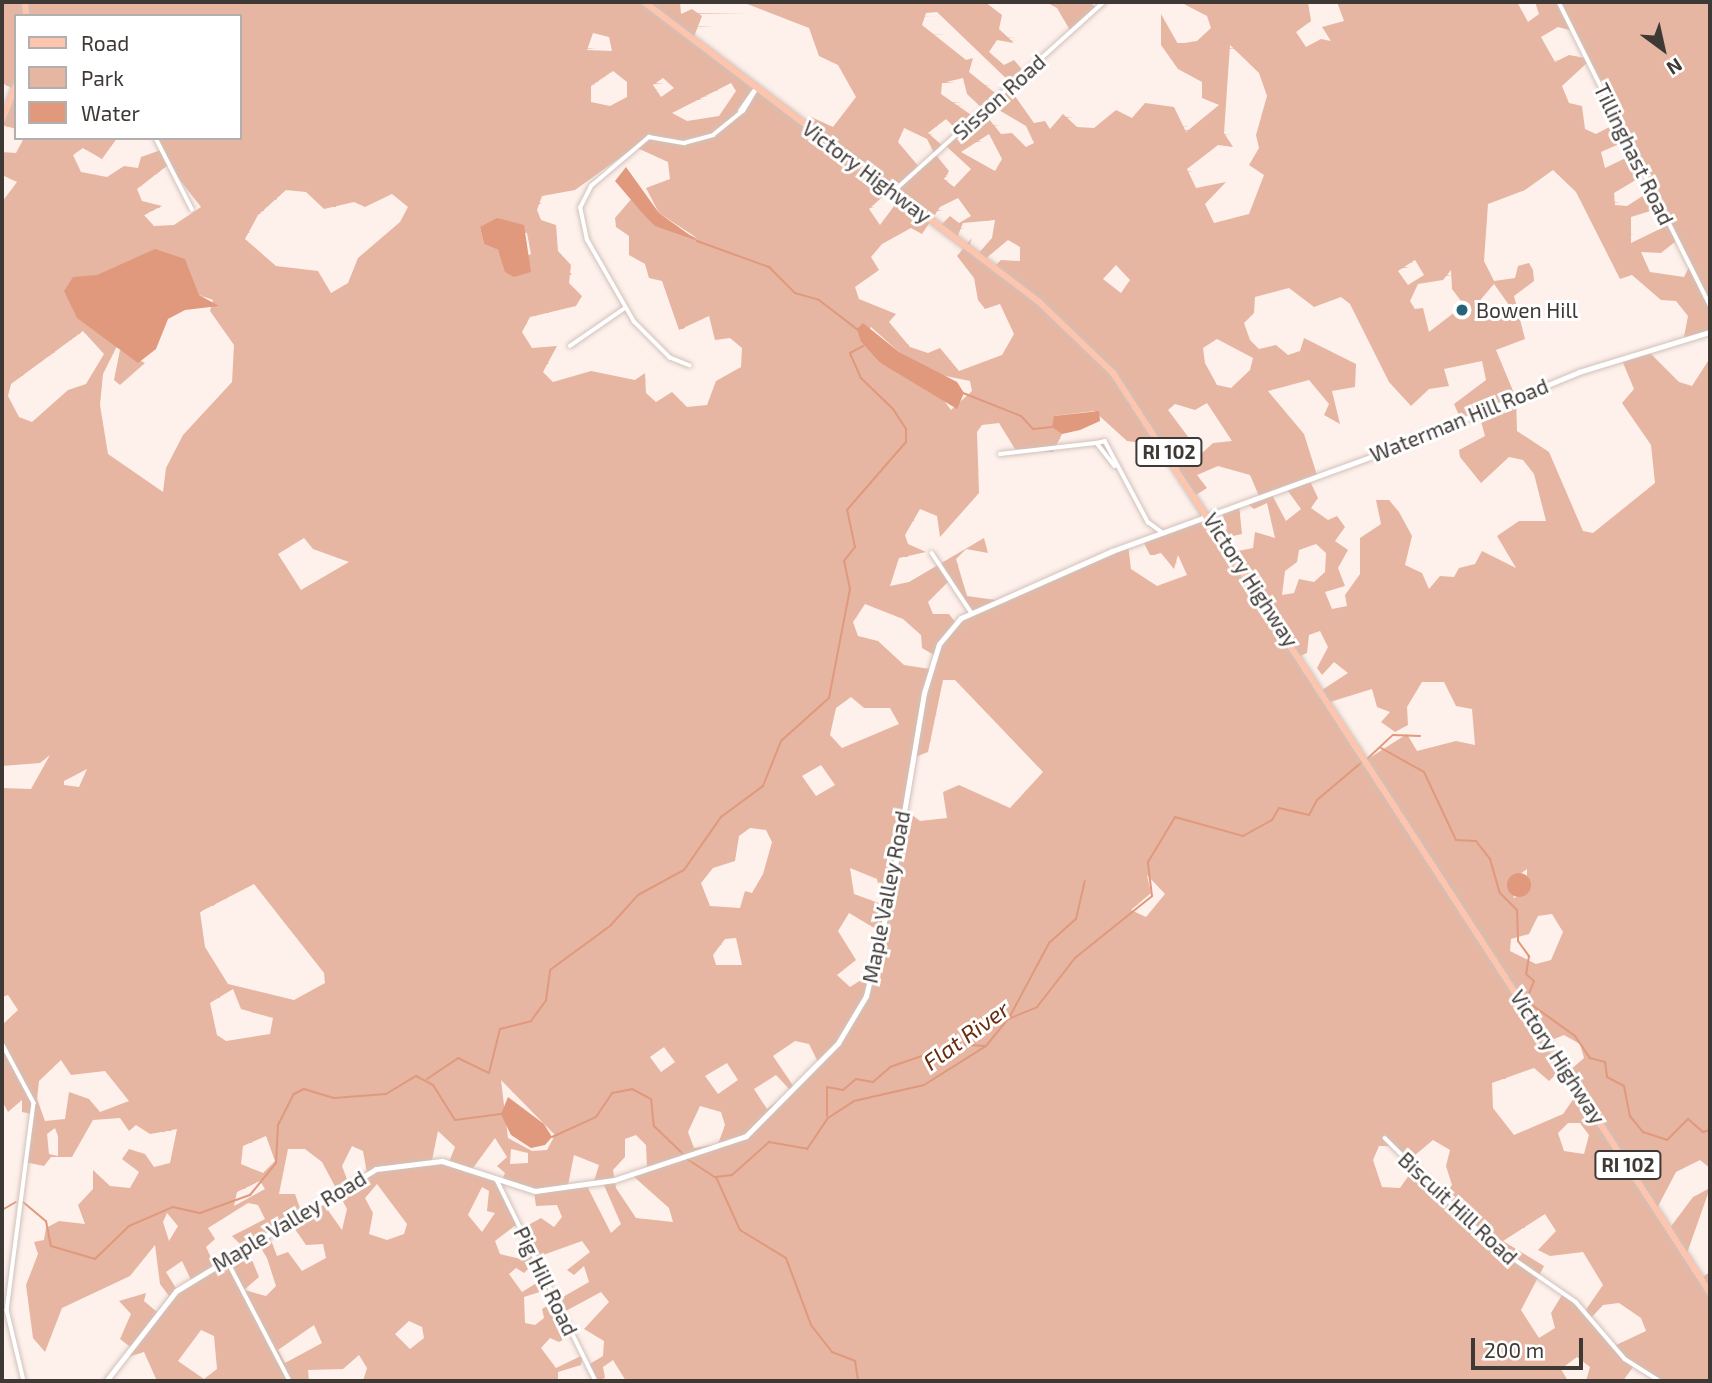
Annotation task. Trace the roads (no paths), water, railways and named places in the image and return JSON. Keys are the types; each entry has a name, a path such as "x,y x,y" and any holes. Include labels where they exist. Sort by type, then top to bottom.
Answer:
{"main road":[{"name":"Victory Highway","path":"644,2 755,90 894,191 1092,349 1210,515 1710,1293"},
{"path":"2,120 14,90"}],"street":[{"name":"Sisson Road","path":"894,191 1104,2"},
{"name":"Tillinghast Road","path":"1559,2 1710,305"},
{"path":"690,366 654,345 625,308 582,229 586,192 649,137 690,142 722,130 755,90"},
{"path":"157,140 192,209"},
{"path":"570,346 625,308"},
{"name":"Waterman Hill Road","path":"1210,515 1579,372 1710,332"},
{"path":"1000,454 1105,441 1115,466"},
{"path":"1097,443 1115,466 1150,525 1163,533"},
{"name":"Maple Valley Road","path":"106,1381 167,1298 346,1182 399,1161 454,1163 532,1191 599,1184 697,1147 736,1141 838,1043 872,980 931,666 948,630 971,612 1210,515"},
{"path":"1148,538 1150,525"},
{"path":"932,553 971,612"},
{"path":"2,1043 34,1103 7,1310 24,1381"},
{"name":"Biscuit Hill Road","path":"1385,1139 1492,1244 1576,1303 1625,1359 1660,1381"},
{"name":"Pig Hill Road","path":"497,1180 596,1381"},
{"path":"226,1258 290,1381"}],"water":[{"path":"626,167 659,213 698,241 655,226 644,215 615,181"},
{"path":"497,218 524,225 531,272 514,277 505,272 498,250 484,244 480,227"},
{"path":"155,249 185,259 199,295 219,306 185,310 168,319 156,349 138,363 77,318 64,291 73,277 97,275"},
{"path":"863,323 899,352 957,382 964,393 957,409 879,362 861,342 857,329"},
{"path":"1099,411 1100,421 1080,430 1062,434 1052,427 1054,416"},
{"path":"1519,873 1530,880 1531,885 1524,896 1519,897 1508,890 1507,885 1514,874"},
{"path":"508,1097 544,1124 552,1137 545,1145 531,1148 511,1135 501,1114"}],"waterway":[{"path":"697,241 769,267 795,293 819,300 858,330"},
{"path":"427,1079 458,1058 489,1073 500,1029 531,1021 546,1000 550,970 610,926 638,895 684,870 721,817 763,786 781,741 829,698 850,589 844,561 855,547 847,510 906,442 906,429 893,409 861,378 850,353 863,346"},
{"path":"963,393 1021,416 1033,429 1052,427"},
{"name":"Flat River","path":"1367,759 1393,735 1420,736"},
{"path":"1381,748 1424,772 1456,840 1476,841 1490,859 1500,893 1517,910 1518,941 1529,956 1526,974 1534,981 1528,996 1532,1005 1575,1036 1590,1058 1605,1062 1607,1077 1624,1086 1630,1116 1643,1132 1667,1140 1688,1119 1703,1132 1710,1130"},
{"name":"Flat River","path":"687,1159 715,1177 732,1175 769,1142 807,1149 828,1118 854,1101 924,1085 986,1046 1008,1019 1037,1007 1075,958 1152,896 1148,862 1175,817 1243,836 1272,820 1279,808 1309,815 1317,800 1362,762"},
{"path":"1009,1018 1049,943 1076,919 1085,881"},
{"path":"827,1116 827,1087 843,1090 856,1079 873,1082 890,1067 956,1044 985,1046"},
{"name":"Flat River","path":"23,1202 46,1221 51,1246 95,1259 129,1226 173,1207 200,1213 250,1195 276,1163 278,1125 294,1094 304,1089 334,1098 386,1094 416,1076 433,1085 455,1120 501,1114"},
{"name":"Flat River","path":"552,1137 596,1117 612,1093 632,1089 651,1099 654,1126 683,1154"},
{"path":"1710,1109 1710,1116"},
{"path":"716,1177 740,1230 786,1258 811,1325 832,1352 855,1361 858,1381"},
{"name":"Flat River","path":"2,1210 16,1202"}],"place":[{"name":"Bowen Hill","path":"1462,310"}]}
